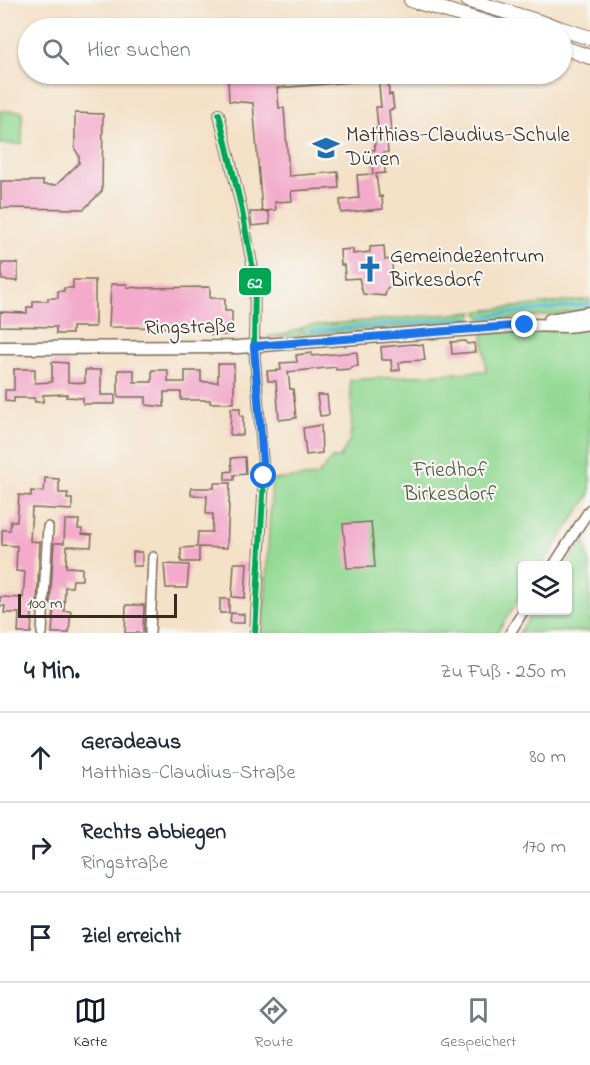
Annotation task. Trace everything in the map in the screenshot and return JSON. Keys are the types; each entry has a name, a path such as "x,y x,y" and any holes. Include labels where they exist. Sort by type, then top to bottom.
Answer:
{"main road":[{"path":"411,0 471,18"},
{"path":"468,0 525,18"},
{"path":"572,33 590,38"},
{"path":"572,51 590,57"},
{"name":"Ringstraße","path":"525,325 590,313"},
{"name":"Ringstraße","path":"0,348 184,349 254,346 525,325 567,326 590,323"}],"street":[{"path":"219,114 241,206 255,280 254,346 264,478 255,633"},
{"path":"557,561 590,509"},
{"path":"42,633 48,527"},
{"path":"150,633 153,557"},
{"path":"512,632 521,615"}],"green space":[{"path":"0,111 22,111 22,144 0,144"},
{"path":"590,299 590,309 559,314 484,321 478,314 480,311"},
{"path":"474,312 469,322 304,335 304,331 300,331 300,336 266,337 287,334 306,326"},
{"name":"Friedhof Birkesdorf","path":"590,328 590,494 545,561 518,561 518,600 497,633 263,633 272,480 317,476 332,458 340,458 350,439 352,417 350,380 486,371 483,333"},
{"path":"584,541 590,566 590,631 519,633 531,615 572,615 572,561 569,561"}],"building":[{"path":"228,84 328,84 277,88 279,108 284,108 289,176 338,172 339,188 291,191 292,201 275,202 276,210 262,211 253,103 229,101"},
{"path":"379,84 388,84 389,95 392,94 394,109 389,110 391,131 386,131 388,152 384,153 385,173 376,174 383,209 341,213 340,200 359,198 357,175 373,174 371,150 375,150 374,129 378,128 376,107 381,107"},
{"path":"75,113 103,114 102,191 84,209 1,208 1,181 43,181 43,185 56,185 79,163 79,156 75,149"},
{"path":"250,212 269,212 270,224 252,226"},
{"name":"Gemeindezentrum Birkesdorf","path":"384,246 385,260 392,259 393,287 387,288 385,296 363,294 359,278 345,279 340,250 353,249 353,254 370,252 370,247"},
{"path":"2,263 18,263 18,281 2,280"},
{"path":"73,280 95,280 95,327 72,327 72,334 56,334 56,327 0,326 0,312 27,313 27,307 33,307 33,301 58,298 58,291 73,288"},
{"path":"111,284 127,284 127,287 142,288 210,287 210,298 225,298 225,311 232,311 232,324 227,324 227,335 211,335 211,328 109,327"},
{"path":"466,341 467,344 474,343 475,352 452,354 451,342"},
{"path":"423,345 425,360 404,361 399,363 400,370 392,371 391,360 382,360 381,347"},
{"path":"357,352 358,366 351,367 351,369 336,370 336,367 288,372 290,389 293,389 296,418 279,420 276,381 268,381 267,371 281,370 280,363 297,362 296,355"},
{"path":"52,362 68,363 68,382 85,383 85,370 101,370 101,395 115,395 115,404 83,404 83,398 66,397 67,394 43,395 43,402 35,402 34,398 14,398 14,402 5,401 5,390 14,390 14,369 35,369 35,383 52,382"},
{"path":"218,364 234,364 234,403 181,400 181,392 164,392 164,407 146,405 146,397 118,397 118,370 134,370 134,382 152,382 152,370 168,370 168,382 185,382 185,371 201,371 201,382 218,382"},
{"path":"317,395 327,395 329,415 320,416"},
{"path":"231,408 240,408 240,416 243,416 243,435 230,435"},
{"path":"321,425 322,453 306,455 303,428"},
{"path":"245,457 246,474 234,475 234,480 225,480 225,472 232,471 231,458"},
{"path":"45,478 59,479 59,493 68,493 67,499 72,499 72,510 32,508 30,541 40,542 37,603 33,603 31,633 18,633 19,613 4,613 5,606 0,606 0,597 23,598 25,572 16,571 17,546 2,545 2,530 10,530 11,521 17,521 19,495 31,496 31,491 44,492"},
{"path":"214,483 230,483 227,548 199,547 199,562 181,562 181,548 197,547 198,532 212,532 213,514 206,514 207,496 191,495 191,488 214,488"},
{"path":"65,520 79,520 78,529 82,529 82,534 92,535 91,547 67,546 66,567 82,568 82,580 73,580 72,587 65,587 64,611 71,611 69,633 52,633 54,605 50,603 54,543 64,543"},
{"path":"371,522 375,567 347,568 343,524"},
{"path":"133,552 142,552 142,566 133,566"},
{"path":"234,563 247,563 245,598 232,597"},
{"path":"164,564 189,565 187,588 166,588"},
{"path":"220,599 229,599 229,613 220,613"},
{"path":"126,605 144,605 143,633 125,633"},
{"path":"231,613 244,614 244,623 230,623"}],"waterway":[{"path":"484,316 590,304"},
{"path":"310,331 468,318"}],"transit line":[{"name":"62","path":"219,114 241,206 255,280 254,346 264,478 255,633"}],"place":[{"name":"Matthias-Claudius-Schule Düren","path":"326,148"},
{"name":"Gemeindezentrum Birkesdorf","path":"370,269"}],"route":[{"path":"264,476 254,346 525,325"}]}
